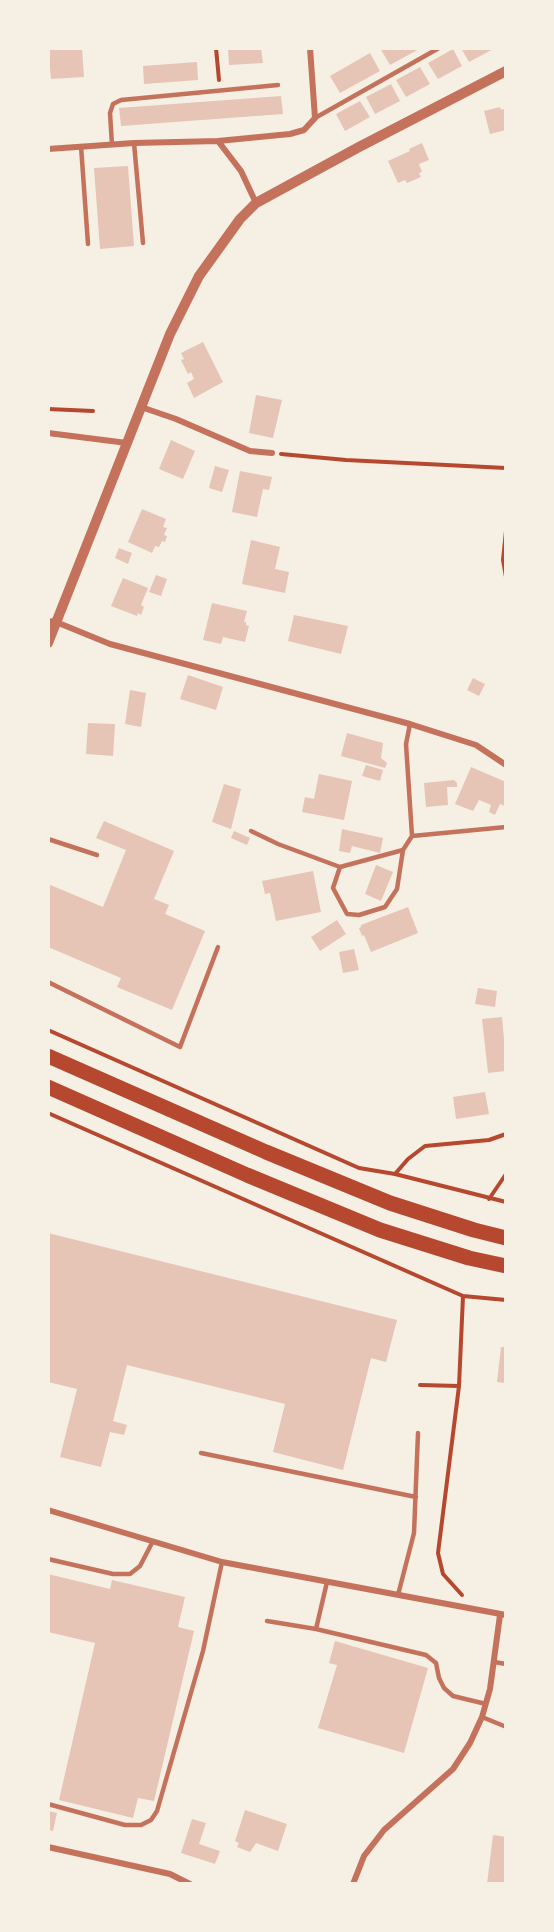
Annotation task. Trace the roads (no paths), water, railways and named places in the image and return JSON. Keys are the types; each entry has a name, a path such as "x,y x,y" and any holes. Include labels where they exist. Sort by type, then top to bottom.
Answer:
{"main road":[{"path":"48,1056 379,1199 506,1238"},
{"path":"48,1086 248,1175 380,1230 469,1258 506,1266"}],"street":[{"path":"48,148 218,141 290,134 304,130 315,118 310,48"},
{"path":"48,643 52,621 128,443 170,334 199,276 222,241 256,203 506,71"},
{"path":"218,141 241,171 256,203"},
{"path":"140,407 176,419 250,451 272,453"},
{"path":"48,433 128,443"},
{"path":"52,621 110,644 410,724 476,745 506,765"},
{"path":"48,1509 222,1562 503,1615 486,1704 470,1743 453,1769 384,1830 364,1856 353,1884"},
{"path":"48,1847 170,1874 189,1884"}],"lane":[{"path":"315,118 440,48"},
{"path":"112,145 110,113 113,104 120,100 278,85"},
{"path":"134,143 142,243"},
{"path":"81,146 88,244"},
{"path":"340,867 333,888 347,914 359,915 385,907 397,889 403,850 412,836 406,744 410,724"},
{"path":"412,836 506,827"},
{"path":"251,831 278,844 340,867 403,850"},
{"path":"48,839 97,855"},
{"path":"48,982 180,1047 218,947"},
{"path":"398,1595 414,1533 418,1432"},
{"path":"201,1453 416,1497"},
{"path":"48,1559 113,1574 130,1574 140,1566 153,1541"},
{"path":"48,1804 125,1825 141,1825 151,1820 157,1811 203,1651 222,1562"},
{"path":"316,1629 327,1582"},
{"path":"267,1621 316,1629 426,1655 436,1663 444,1688 453,1696 486,1704"},
{"path":"494,1662 506,1664"},
{"path":"482,1717 504,1726"}]}
